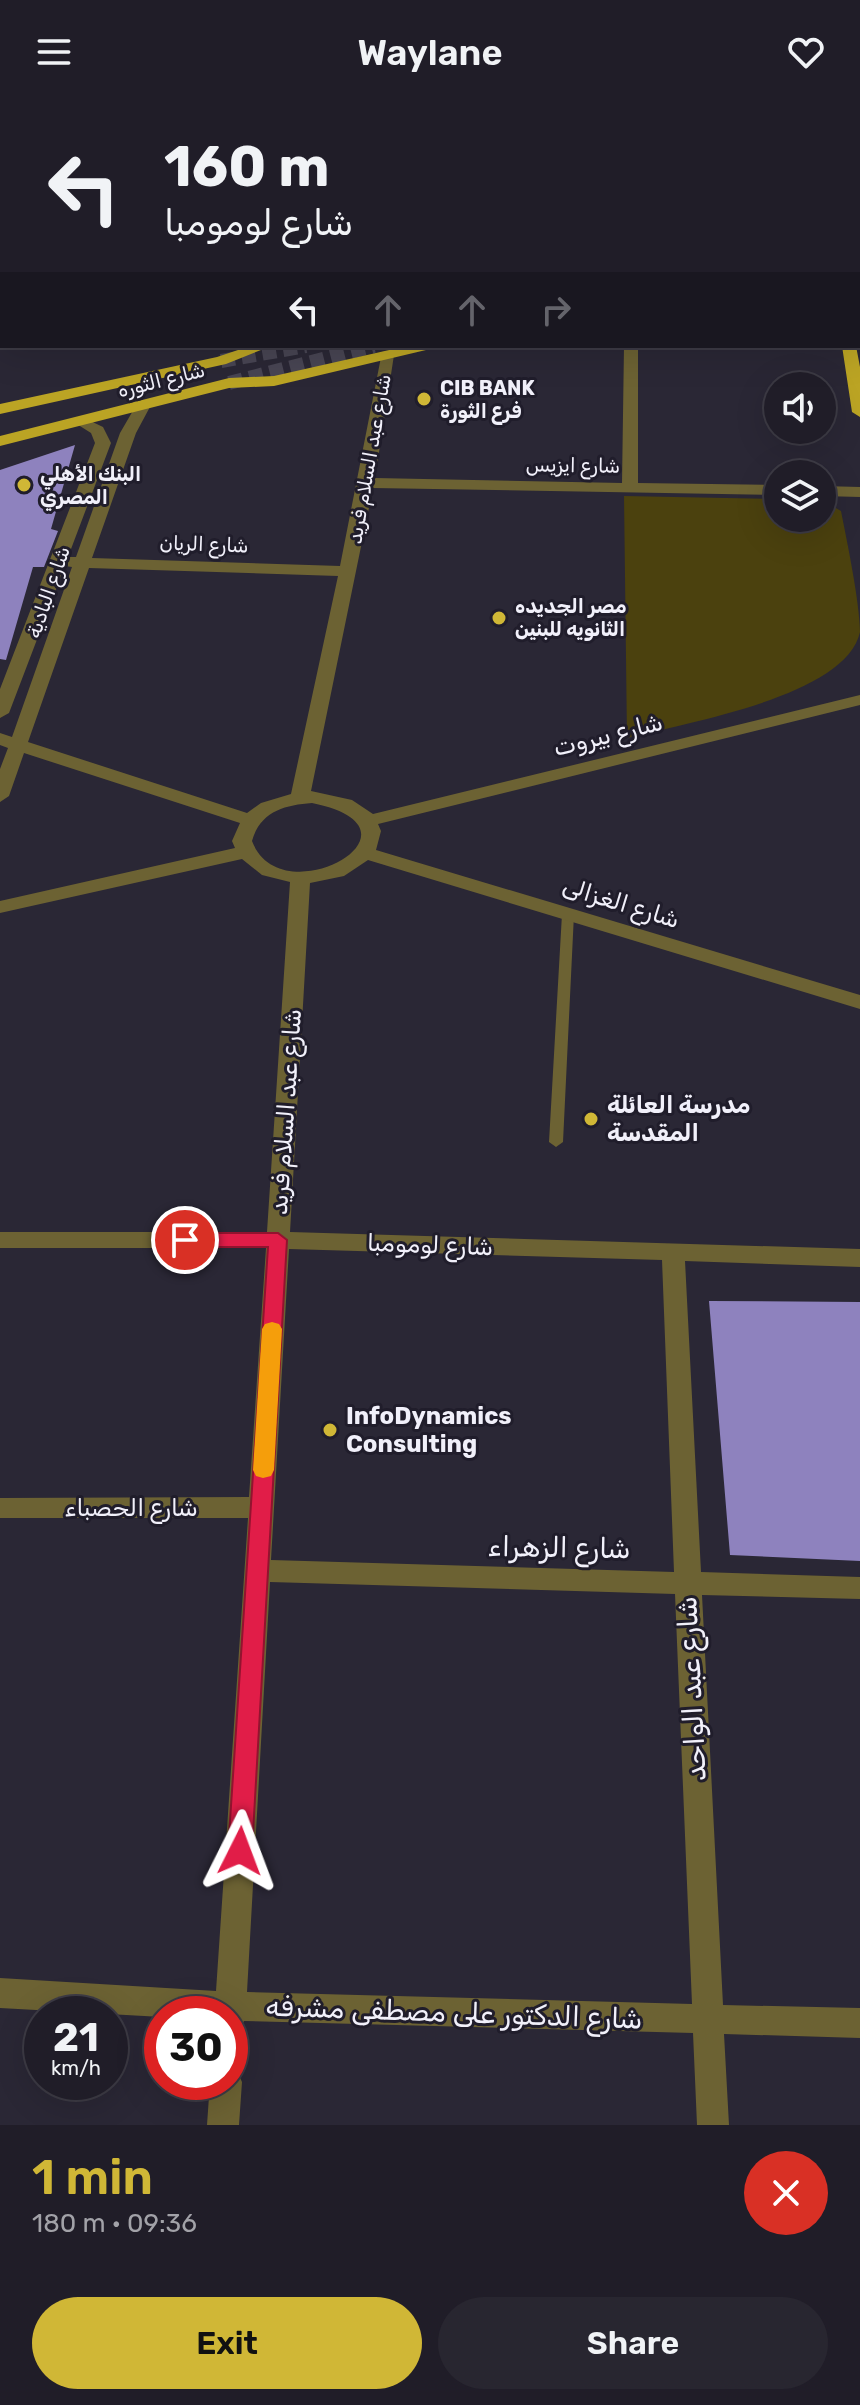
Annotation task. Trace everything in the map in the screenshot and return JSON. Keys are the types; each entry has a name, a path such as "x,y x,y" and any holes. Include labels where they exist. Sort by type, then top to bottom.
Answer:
{"highway":[{"name":"شارع الثوره","path":"0,409 221,361 258,348"},
{"name":"شارع الثوره","path":"0,441 229,383 274,381 417,348"},
{"path":"849,348 860,412"}],"street":[{"path":"630,488 631,348"},
{"name":"شارع عبد السلام فريد","path":"300,798 366,483 387,355"},
{"name":"شارع البادية","path":"0,796 9,742 82,562 128,433 143,405"},
{"name":"شارع البادية","path":"0,713 103,443 98,430 80,421"},
{"name":"شارع ايزيس","path":"366,483 764,490"},
{"path":"836,491 860,492"},
{"name":"شارع الريان","path":"58,561 348,571"},
{"name":"شارع بيروت","path":"368,821 860,700"},
{"path":"9,742 250,820"},
{"path":"300,798 335,801 355,809 368,821 373,837 366,853 346,869 316,877 300,877 266,869 245,852 244,830 250,820 271,805 300,798"},
{"path":"0,907 245,852"},
{"name":"شارع الغزالى","path":"366,853 860,1002"},
{"name":"شارع عبد السلام فريد","path":"231,1996 300,877"},
{"name":"شارع لومومبا","path":"0,1240 278,1240 860,1258"},
{"name":"شارع عبد الواحد","path":"673,1253 713,2125"},
{"name":"شارع الحصباء","path":"0,1508 261,1507"},
{"name":"شارع الزهراء","path":"257,1571 860,1588"},
{"name":"شارع الدكتور على مصطفى مشرفه","path":"0,1993 144,2004"},
{"name":"شارع الدكتور على مصطفى مشرفه","path":"248,2011 860,2023"},
{"path":"223,2125 225,2100"}],"lane":[{"path":"556,1142 568,914"}],"path":[{"path":"517,104 524,104"}],"shaded area":[{"path":"624,496 764,499 764,532 836,532 836,508 841,511 860,632 848,655 826,674 759,704 627,738"}],"building":[{"path":"75,445 51,529 58,531 44,567 33,567 6,660 0,659 0,470"},
{"path":"709,1301 860,1302 860,1561 730,1555"}],"tunnel":[{"path":"221,361 295,348"},
{"path":"229,383 366,348"}],"slow traffic":[{"path":"263,1470 272,1329"}],"place":[{"name":"CIB BANK فرع الثورة","path":"424,399"},
{"name":"البنك الأهلي المصري","path":"24,485"},
{"name":"مصر الجديده الثانويه للبنين","path":"499,618"},
{"name":"مدرسة العائلة المقدسة","path":"591,1119"},
{"name":"InfoDynamics Consulting","path":"330,1430"}],"route":[{"path":"185,1240 278,1240 240,1851"}]}
